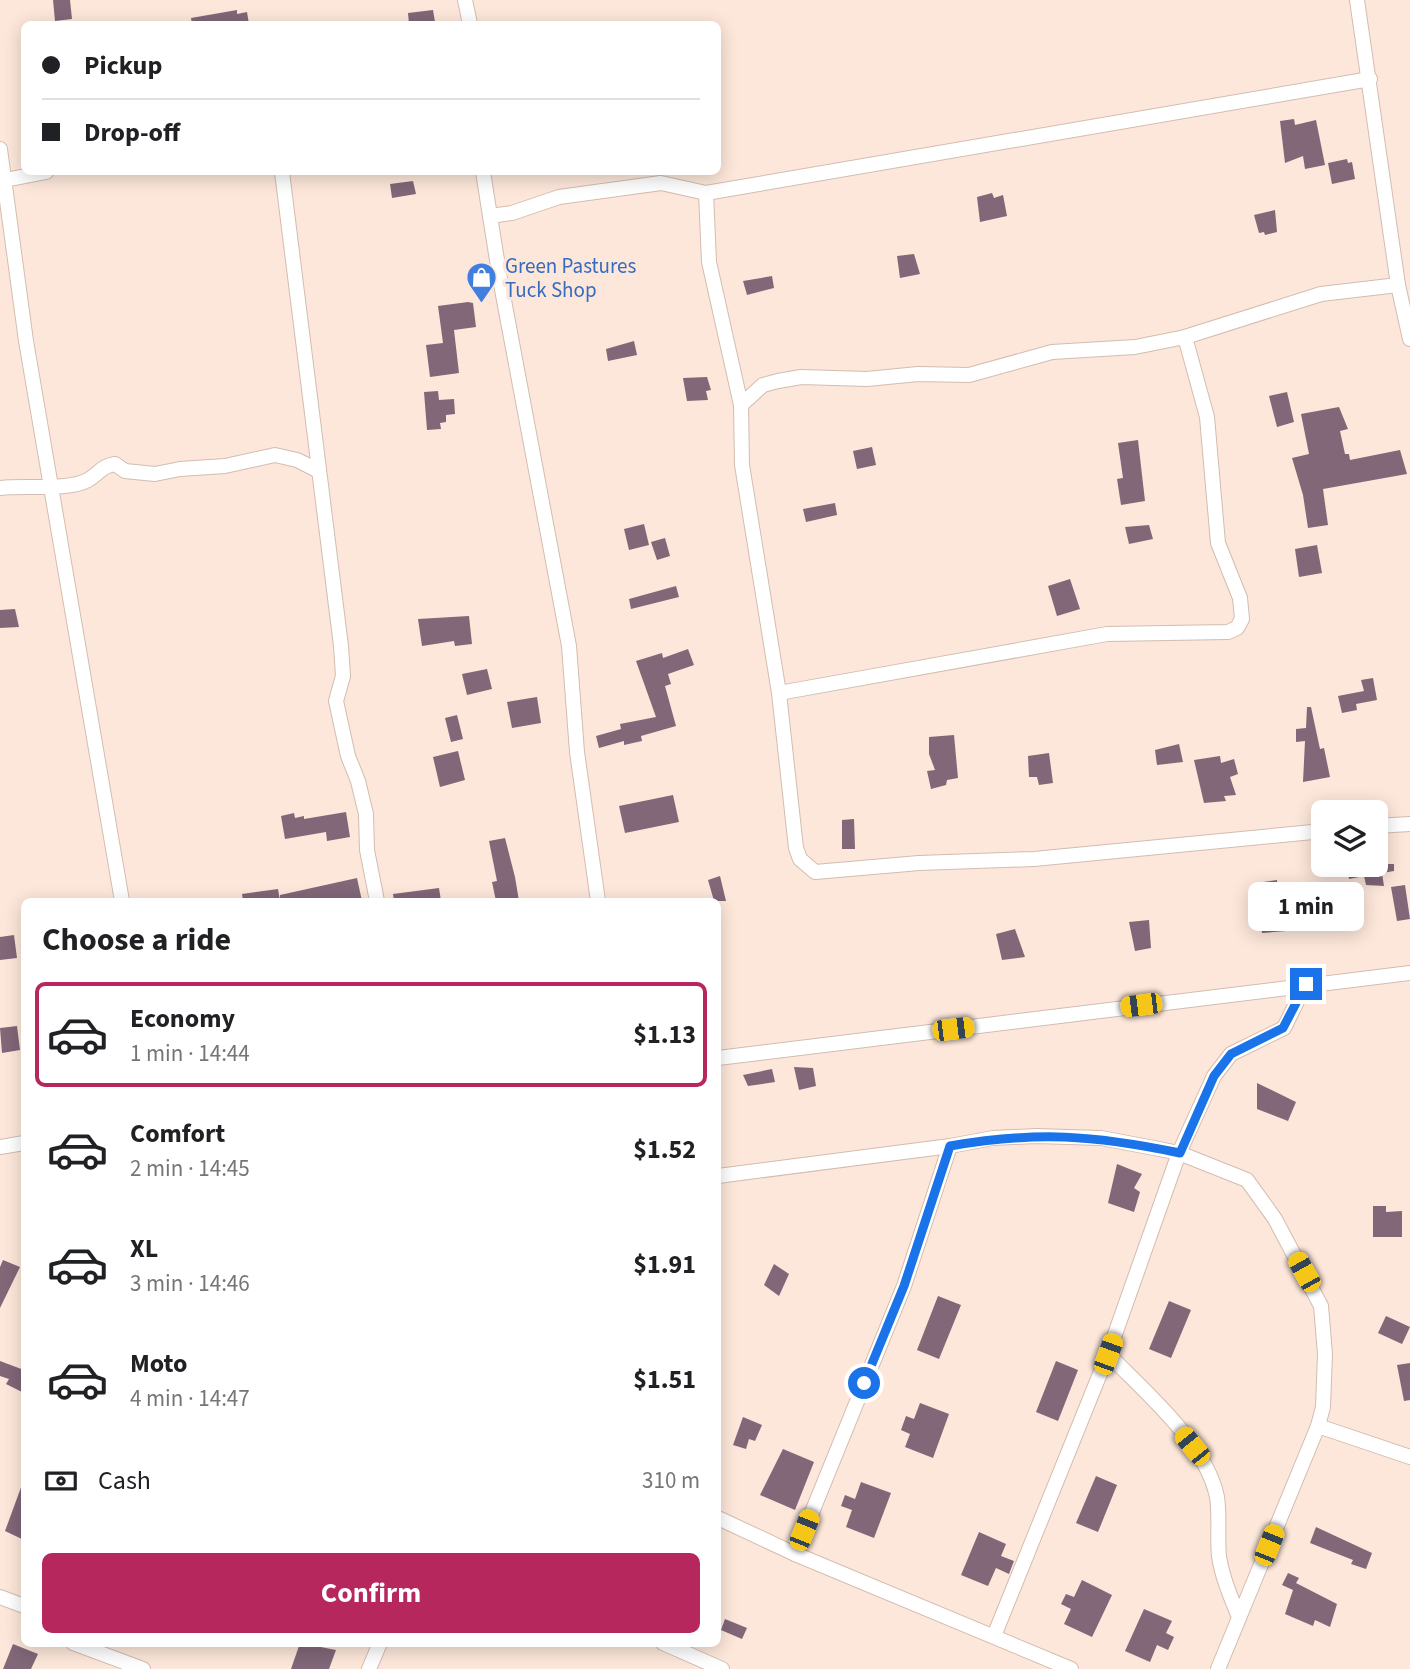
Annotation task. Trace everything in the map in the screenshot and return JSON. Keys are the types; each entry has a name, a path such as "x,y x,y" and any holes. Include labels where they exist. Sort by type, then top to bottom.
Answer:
{"street":[{"path":"465,0 469,21"},
{"path":"1357,0 1398,285 1410,339"},
{"path":"491,216 512,213 559,197 661,183 706,193 1370,79"},
{"path":"0,149 26,341 53,486 122,898"},
{"path":"5,180 31,175"},
{"path":"282,175 341,646 342,676 336,701 348,756 366,814 367,850 376,898"},
{"path":"484,175 569,646 577,752 598,898"},
{"path":"706,193 709,262 741,405 742,465 779,692 796,848 800,859 815,872 919,863 1034,859 1311,832"},
{"path":"741,405 763,385 801,377 867,379 918,374 969,375 1052,352 1135,347 1185,337 1321,294 1398,285"},
{"path":"779,692 1107,634 1228,632 1237,628 1242,619 1240,598 1218,543 1207,417 1185,337"},
{"path":"0,488 53,486 88,481 105,466 115,464 125,471 155,474 235,465 275,455 297,460 319,471"},
{"path":"1388,825 1410,824"},
{"path":"721,1058 1410,973"},
{"path":"994,1636 1108,1354 1180,1153 1214,1076 1231,1054 1283,1028 1306,984"},
{"path":"721,1176 993,1138 1101,1138 1180,1153 1247,1180 1275,1219 1316,1295 1325,1343 1323,1407 1318,1426 1218,1669"},
{"path":"0,1147 21,1144"},
{"path":"794,1554 904,1286 950,1146"},
{"path":"1108,1354 1147,1391 1204,1464 1216,1496 1219,1557 1228,1592 1239,1617"},
{"path":"1318,1426 1410,1457"},
{"path":"721,1519 794,1554 1071,1669"},
{"path":"0,1597 21,1605"},
{"path":"84,1647 143,1669"},
{"path":"369,1669 378,1647"},
{"path":"672,1647 722,1669"}],"building":[{"path":"53,0 70,0 72,19 55,21"},
{"path":"237,10 237,14 247,12 248,21 192,21 191,18"},
{"path":"433,10 435,21 409,21 408,13"},
{"path":"1294,119 1295,125 1316,120 1325,165 1305,169 1303,156 1285,163 1280,121"},
{"path":"1347,159 1348,163 1352,162 1355,179 1332,184 1328,163"},
{"path":"413,181 416,194 392,198 390,184"},
{"path":"992,193 994,198 1003,195 1007,216 980,222 977,197"},
{"path":"1275,210 1277,232 1265,235 1264,232 1259,233 1254,215"},
{"path":"914,254 920,274 900,278 897,256"},
{"path":"772,276 774,288 747,295 743,281"},
{"path":"473,303 476,327 454,330 459,373 430,377 426,345 443,343 438,306"},
{"path":"634,341 637,355 608,361 606,349"},
{"path":"707,377 711,390 706,391 708,400 687,401 683,378"},
{"path":"438,391 439,400 454,399 455,414 446,415 446,422 440,423 441,429 427,430 424,392"},
{"path":"1287,392 1294,422 1277,427 1269,396"},
{"path":"1339,407 1348,429 1340,431 1345,454 1349,454 1350,460 1400,450 1407,474 1323,489 1328,525 1308,528 1303,495 1292,458 1309,454 1301,414"},
{"path":"1138,440 1145,501 1121,505 1117,479 1123,478 1118,443"},
{"path":"872,447 876,465 857,469 853,451"},
{"path":"835,503 837,515 806,522 803,509"},
{"path":"644,524 649,545 629,550 624,529"},
{"path":"1149,525 1153,539 1129,544 1125,527"},
{"path":"665,538 670,556 657,560 651,542"},
{"path":"1317,545 1322,573 1299,577 1295,549"},
{"path":"1070,579 1080,609 1057,616 1048,586"},
{"path":"676,586 679,597 631,609 629,599"},
{"path":"15,609 19,627 0,628 0,610"},
{"path":"469,616 472,644 455,646 454,641 422,646 418,619"},
{"path":"688,649 694,665 668,674 671,684 665,686 676,726 641,736 642,741 624,745 624,741 599,748 596,736 621,729 620,724 656,717 636,661 662,653 663,658"},
{"path":"487,669 492,689 467,695 462,674"},
{"path":"1373,678 1377,700 1356,704 1357,710 1342,713 1338,696 1364,691 1361,680"},
{"path":"537,697 541,723 512,728 507,702"},
{"path":"1307,707 1311,707 1320,749 1324,748 1330,777 1303,782 1305,741 1296,742 1296,729 1306,728"},
{"path":"457,715 463,739 451,742 445,718"},
{"path":"954,735 958,778 947,780 946,785 931,789 927,771 935,770 929,754 929,737"},
{"path":"1179,744 1183,762 1157,765 1155,750"},
{"path":"458,751 465,780 440,787 433,757"},
{"path":"1049,753 1053,783 1039,785 1037,777 1029,777 1028,756"},
{"path":"1220,756 1221,763 1234,759 1238,774 1230,777 1236,795 1224,796 1226,801 1204,803 1194,760"},
{"path":"673,795 679,822 625,833 619,806"},
{"path":"346,812 350,837 327,841 326,832 285,839 281,816 294,813 295,818 304,816 304,819"},
{"path":"854,819 855,849 842,849 842,820"},
{"path":"505,838 518,898 495,898 492,882 497,881 489,841"},
{"path":"1388,864 1394,864 1394,871 1388,872"},
{"path":"720,876 726,901 713,898 708,880"},
{"path":"1364,877 1383,877 1384,886 1366,885"},
{"path":"357,878 361,898 280,898 280,895"},
{"path":"1277,880 1278,910 1282,909 1286,931 1262,933 1256,883"},
{"path":"1405,885 1410,919 1397,921 1391,887"},
{"path":"439,888 441,898 394,898 393,894"},
{"path":"278,889 280,898 243,898 242,894"},
{"path":"1149,920 1151,948 1135,951 1129,922"},
{"path":"1015,929 1025,957 1002,960 996,934"},
{"path":"14,935 17,958 0,960 0,937"},
{"path":"17,1026 20,1050 2,1053 0,1028"},
{"path":"794,1067 813,1068 816,1086 799,1090"},
{"path":"772,1069 775,1082 748,1086 743,1075"},
{"path":"1257,1083 1296,1102 1288,1121 1257,1109"},
{"path":"1117,1164 1142,1174 1134,1188 1140,1192 1134,1212 1108,1203"},
{"path":"1373,1206 1386,1206 1386,1212 1402,1211 1402,1237 1373,1237"},
{"path":"3,1260 20,1267 0,1308 0,1267"},
{"path":"774,1264 789,1274 779,1296 764,1285"},
{"path":"938,1296 961,1305 939,1359 917,1350"},
{"path":"1169,1301 1191,1310 1171,1358 1149,1349"},
{"path":"1386,1316 1410,1327 1402,1344 1378,1333"},
{"path":"0,1361 21,1369 21,1392 6,1384 9,1379 0,1376"},
{"path":"1056,1361 1078,1370 1058,1421 1036,1412"},
{"path":"1410,1363 1410,1400 1404,1401 1397,1365"},
{"path":"920,1403 949,1414 933,1458 905,1447 910,1434 901,1430 906,1416 914,1419"},
{"path":"743,1417 762,1425 755,1441 749,1439 746,1449 733,1445"},
{"path":"783,1449 814,1462 795,1510 760,1495"},
{"path":"1096,1476 1117,1485 1098,1532 1076,1523"},
{"path":"861,1482 891,1493 874,1538 846,1527 852,1510 841,1506 845,1495 855,1499"},
{"path":"21,1487 21,1539 5,1531"},
{"path":"1316,1527 1372,1553 1366,1569 1351,1564 1353,1560 1310,1543"},
{"path":"979,1532 1006,1544 1001,1556 1014,1561 1009,1574 996,1568 988,1586 961,1575"},
{"path":"1288,1573 1299,1578 1296,1583 1337,1604 1330,1627 1315,1620 1313,1626 1285,1614 1293,1590 1282,1585"},
{"path":"1082,1580 1112,1595 1092,1637 1064,1624 1071,1609 1061,1604 1066,1594 1074,1597"},
{"path":"1144,1609 1172,1621 1166,1633 1174,1637 1168,1650 1157,1645 1150,1662 1125,1651"},
{"path":"725,1619 747,1628 742,1639 721,1630"},
{"path":"13,1644 38,1654 31,1669 3,1669"},
{"path":"299,1647 336,1650 329,1669 291,1669"}],"place":[{"name":"Green Pastures Tuck Shop","path":"482,305"}],"route":[{"path":"864,1383 904,1286 950,1146 993,1138 1080,1137 1101,1138 1180,1153 1214,1076 1231,1054 1283,1028 1306,984"}]}
